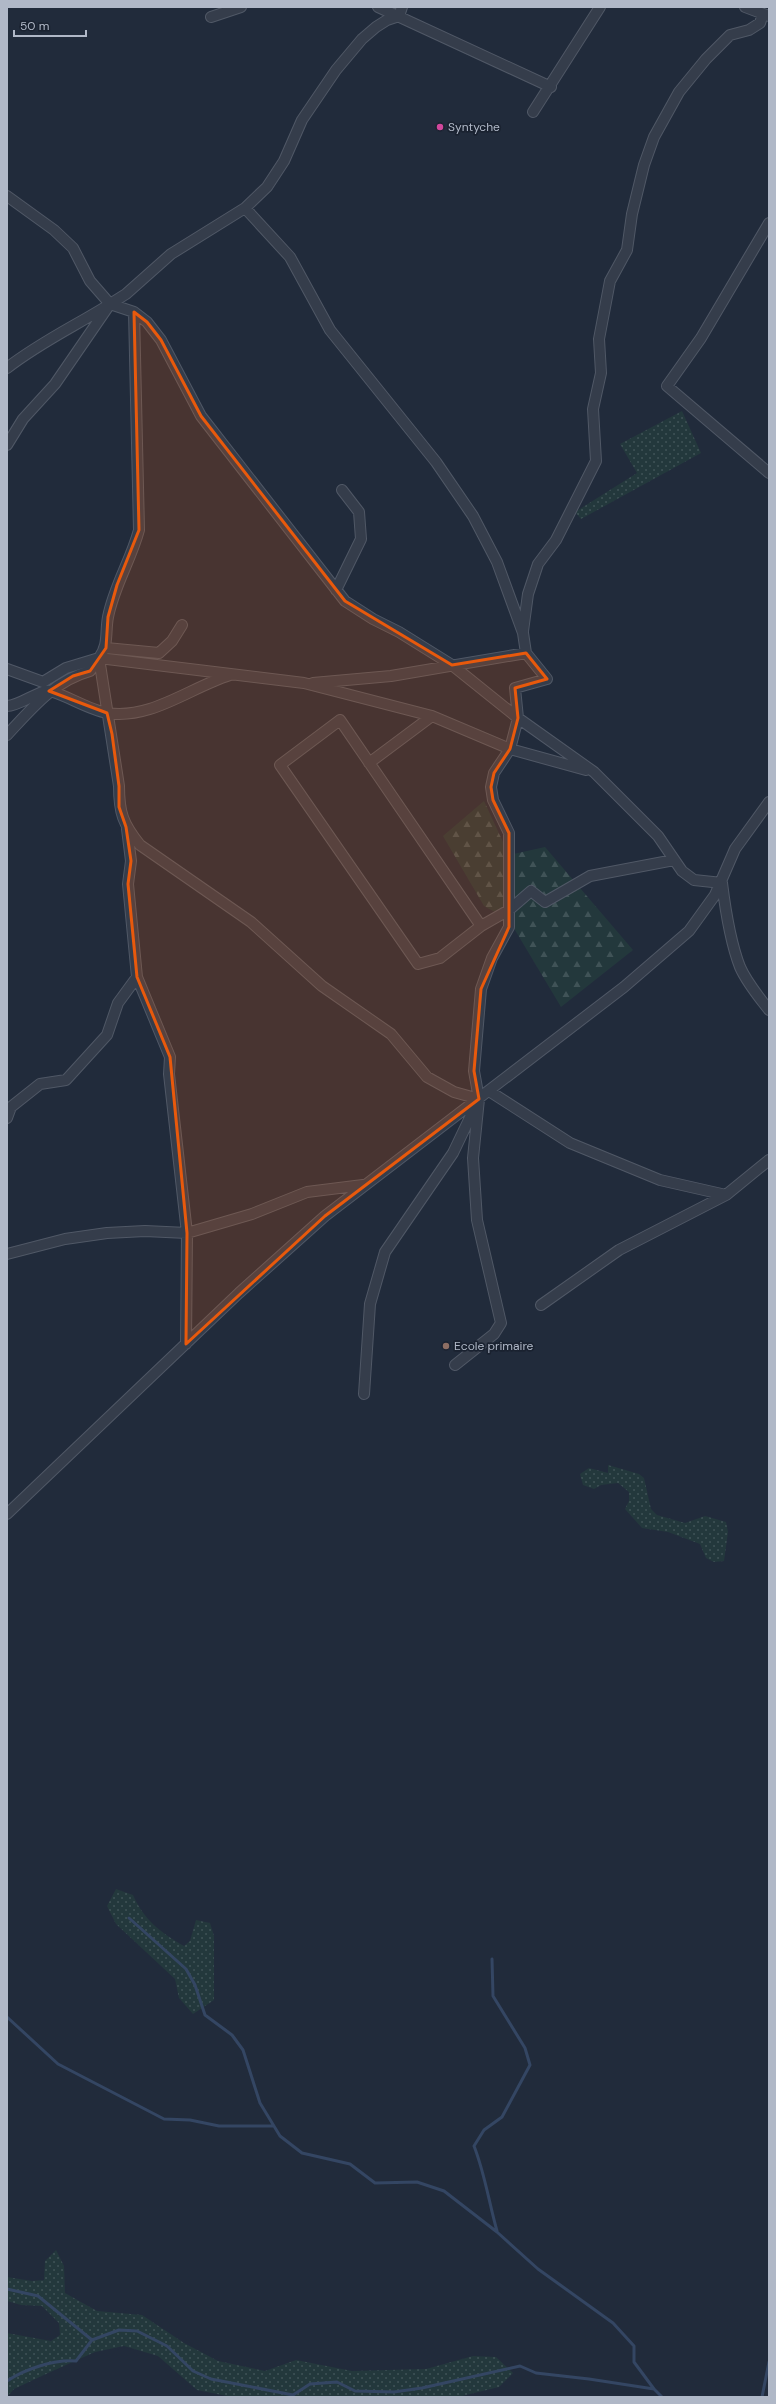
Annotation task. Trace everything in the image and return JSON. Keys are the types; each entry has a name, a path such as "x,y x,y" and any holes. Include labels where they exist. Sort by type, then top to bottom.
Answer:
{"street":[{"path":"211,17 241,7"},
{"path":"378,7 401,11 551,87"},
{"path":"533,112 551,87 600,7"},
{"path":"523,633 528,594 538,564 556,540 596,461 593,409 601,373 599,339 610,281 628,250 632,214 644,165 654,137 679,92 706,58 730,35 749,30 760,23 766,15 745,7"},
{"path":"7,368 49,338 71,328 126,294 171,254 245,208 267,187 284,161 302,120 336,70 362,39 376,27 401,11"},
{"path":"7,196 54,230 73,248 90,281 110,304 134,312 147,322 161,340 201,416 345,601 452,665 518,718 594,772 658,836 682,871 694,880 722,883"},
{"path":"245,208 290,257 330,330 436,462 473,516 497,562 523,633 526,653 548,679 515,688 518,718 510,749 494,773 491,787 493,800 509,833 509,927 492,958 481,989 474,1071 479,1099 473,1158 476,1212 501,1323 494,1334 455,1365"},
{"path":"769,223 701,338 667,386 769,473"},
{"path":"7,445 23,419 55,384 110,304"},
{"path":"7,706 48,691 73,676 90,671 106,648 108,617 117,585 136,542 139,530 134,312"},
{"path":"336,590 361,539 359,512 342,490"},
{"path":"106,648 159,653 172,641 182,625"},
{"path":"304,683 391,676 526,653"},
{"path":"99,658 119,786 119,807 126,827 131,861 128,884 137,977 170,1057 170,1080 187,1233 186,1344"},
{"path":"7,669 43,682 66,668 99,658 304,683 432,716 510,749 594,772"},
{"path":"48,691 107,713 144,711 171,702 209,682 234,674"},
{"path":"7,735 48,691"},
{"path":"369,763 432,716"},
{"path":"481,926 340,720 280,765 418,964 440,958 481,926 509,910 531,891 545,902 590,876 674,860"},
{"path":"7,1514 256,1278 364,1185 479,1099 662,956 689,931 705,911 722,883 735,849 769,802"},
{"path":"126,827 140,845 251,922 322,986 391,1034 427,1077 454,1092 479,1099"},
{"path":"722,883 740,967 753,990 769,1010"},
{"path":"7,1118 11,1107 40,1084 66,1080 107,1036 118,1003 137,977"},
{"path":"489,1091 570,1143 660,1180 726,1195"},
{"path":"364,1394 370,1304 385,1252 453,1153 479,1099"},
{"path":"541,1305 620,1250 726,1195 769,1160"},
{"path":"7,1254 65,1239 107,1233 145,1231 187,1233 252,1214 307,1192 364,1185"}],"highlighted area":[{"path":"134,312 147,322 161,340 201,416 345,601 452,665 526,653 547,679 515,688 518,718 510,749 494,773 491,787 493,800 509,833 509,927 481,989 474,1071 479,1099 325,1216 186,1344 187,1233 170,1057 137,977 128,884 131,861 126,827 119,807 119,786 112,734 107,713 49,691 73,676 90,671 106,648 108,617 117,585 139,530"}],"green space":[{"path":"682,411 701,453 581,519 575,512 637,473 620,444"},
{"path":"484,801 509,855 545,847 633,950 561,1007 509,920 484,906 443,836"},
{"path":"608,1465 639,1474 644,1478 651,1509 657,1515 685,1523 705,1516 726,1522 728,1532 724,1561 714,1562 706,1558 700,1544 668,1532 642,1528 625,1509 629,1501 629,1492 618,1483 601,1485 594,1489 583,1485 580,1474 589,1468 608,1473"},
{"path":"116,1889 133,1895 142,1912 154,1925 167,1936 184,1946 190,1941 196,1920 210,1923 214,1936 214,2000 193,2014 179,1998 175,1979 116,1924 107,1906"},
{"path":"56,2250 64,2266 65,2293 97,2311 142,2315 184,2343 218,2361 265,2371 296,2360 352,2371 426,2369 473,2356 496,2357 513,2373 499,2387 458,2397 232,2397 197,2390 158,2356 124,2346 95,2352 14,2389 7,2397 7,2333 51,2341 60,2335 59,2323 42,2306 21,2305 7,2301 7,2277 32,2281 44,2280 45,2261"}],"waterway":[{"path":"129,1918 186,1969 195,1985 205,2015 232,2035 243,2050 260,2103 280,2136 302,2153 350,2164 375,2183 417,2182 444,2191 497,2232 538,2269 613,2323 634,2346 634,2362 654,2389"},
{"path":"492,1959 493,1996 525,2048 530,2065 502,2117 484,2130 474,2146 484,2178 497,2231"},
{"path":"7,2017 58,2064 164,2119 190,2120 219,2126 274,2126"},
{"path":"7,2289 38,2296 92,2340"},
{"path":"7,2381 31,2369 50,2363 76,2361 92,2340 119,2330 137,2331 167,2346 193,2371 211,2379 293,2395 310,2384 337,2382 355,2391 394,2392 422,2388 520,2366 536,2373 654,2389 662,2397"},
{"path":"762,2397 769,2362"}],"place":[{"name":"Syntyche","path":"440,127"},
{"name":"Ecole primaire","path":"446,1346"}]}
